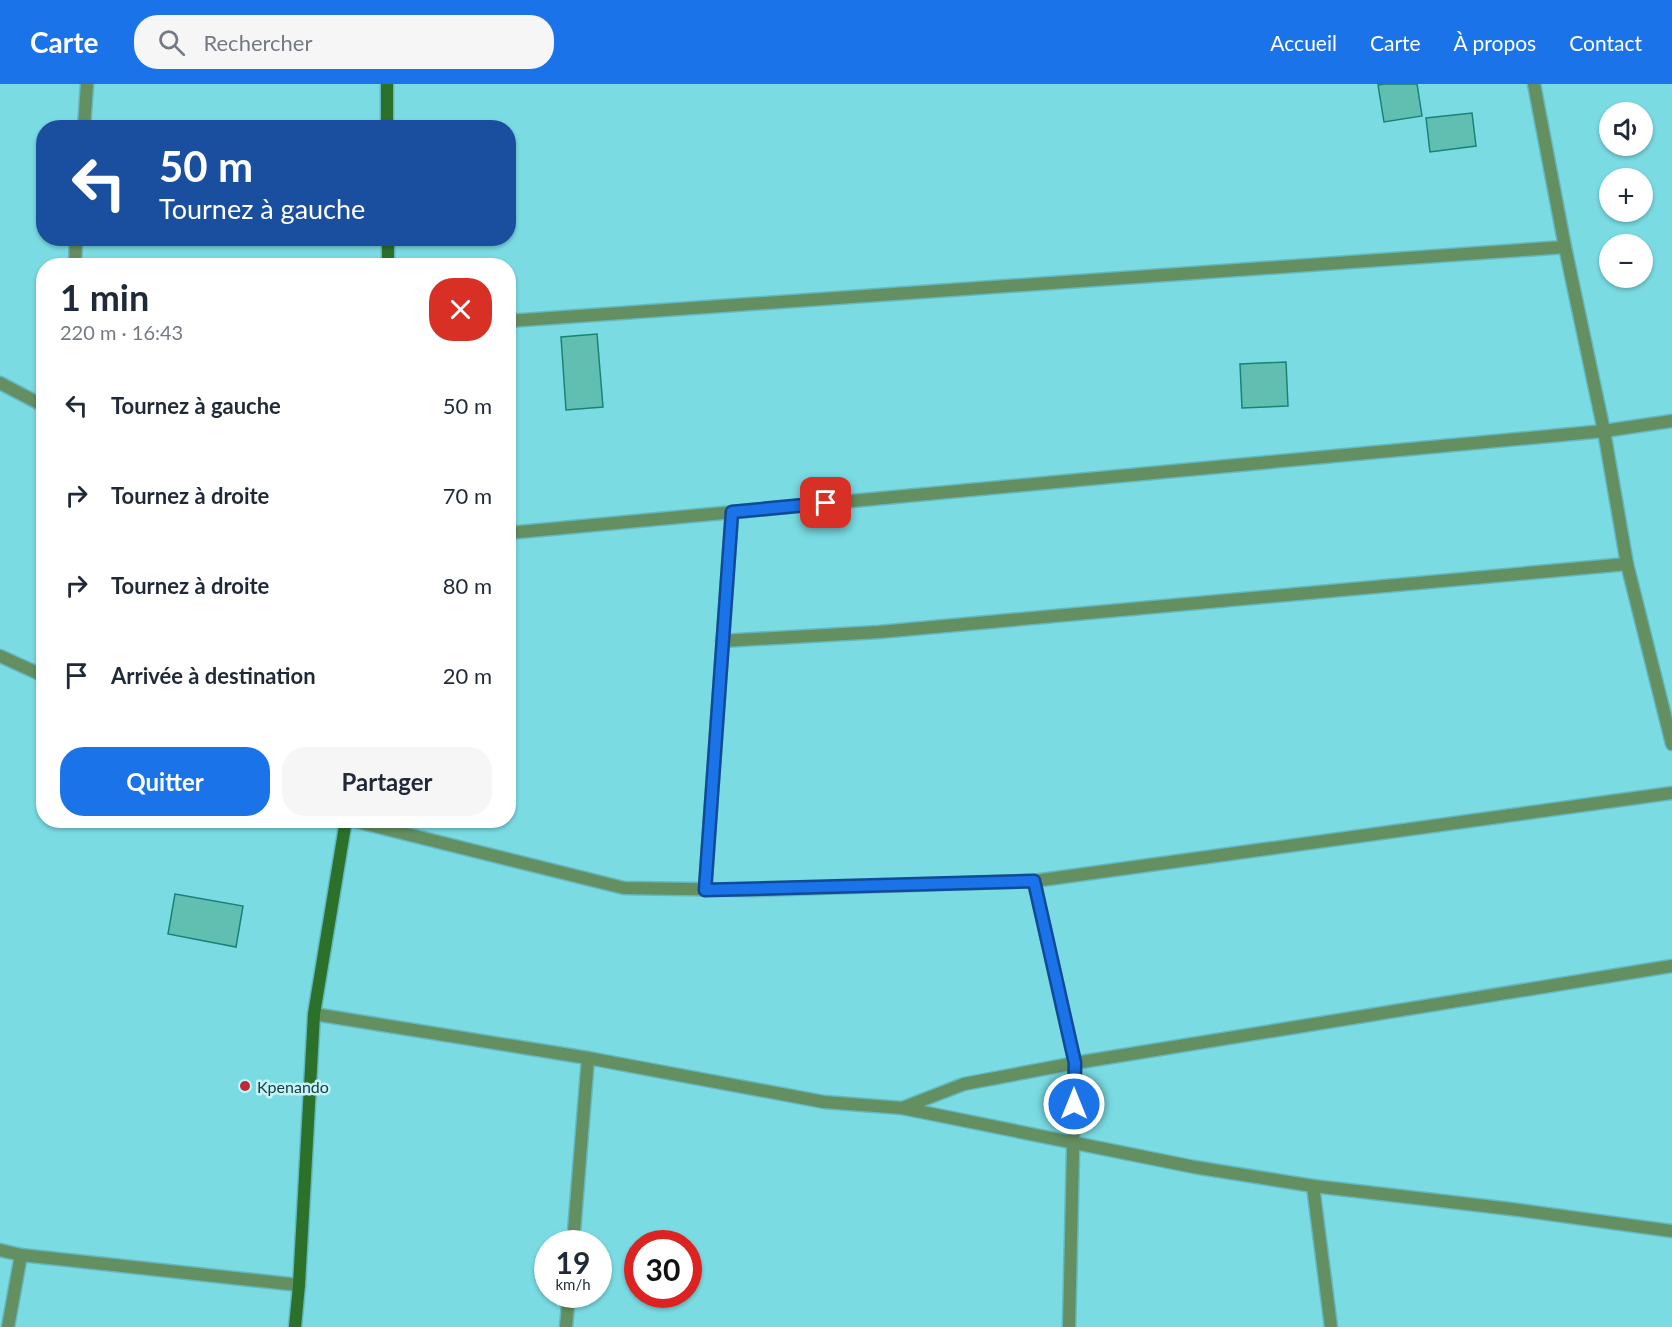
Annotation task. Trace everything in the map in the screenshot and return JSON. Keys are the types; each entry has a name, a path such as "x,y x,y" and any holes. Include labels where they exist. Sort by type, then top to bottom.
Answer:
{"street":[{"path":"85,120 87,84"},
{"path":"387,84 387,120"},
{"path":"1534,84 1565,247 1604,431 1627,564 1672,744"},
{"path":"516,320 1565,247"},
{"path":"0,383 36,402"},
{"path":"516,532 1604,431 1672,421"},
{"path":"705,890 732,512"},
{"path":"722,641 879,632 1627,564"},
{"path":"0,656 36,672"},
{"path":"380,828 624,888 705,890 1034,881 1672,793"},
{"path":"295,1327 314,1014 347,828"},
{"path":"1034,881 1075,1063 1069,1327"},
{"path":"902,1108 964,1084 1075,1063 1672,966"},
{"path":"314,1014 588,1058 824,1102 902,1108 1074,1145 1194,1167 1313,1186 1672,1231"},
{"path":"574,1230 588,1058"},
{"path":"1313,1186 1331,1327"},
{"path":"0,1250 21,1255 299,1285"},
{"path":"8,1327 21,1255"},
{"path":"566,1327 568,1308"}],"building":[{"path":"1417,84 1422,116 1384,122 1378,85"},
{"path":"1472,113 1476,146 1430,152 1426,118"},
{"path":"597,334 603,407 566,410 561,337"},
{"path":"1286,362 1288,406 1242,408 1240,364"},
{"path":"175,894 243,906 236,947 168,934"}],"place":[{"name":"Kpenando","path":"245,1086"}],"route":[{"path":"826,503 732,512 705,890 1034,881 1075,1063 1074,1104"}]}
